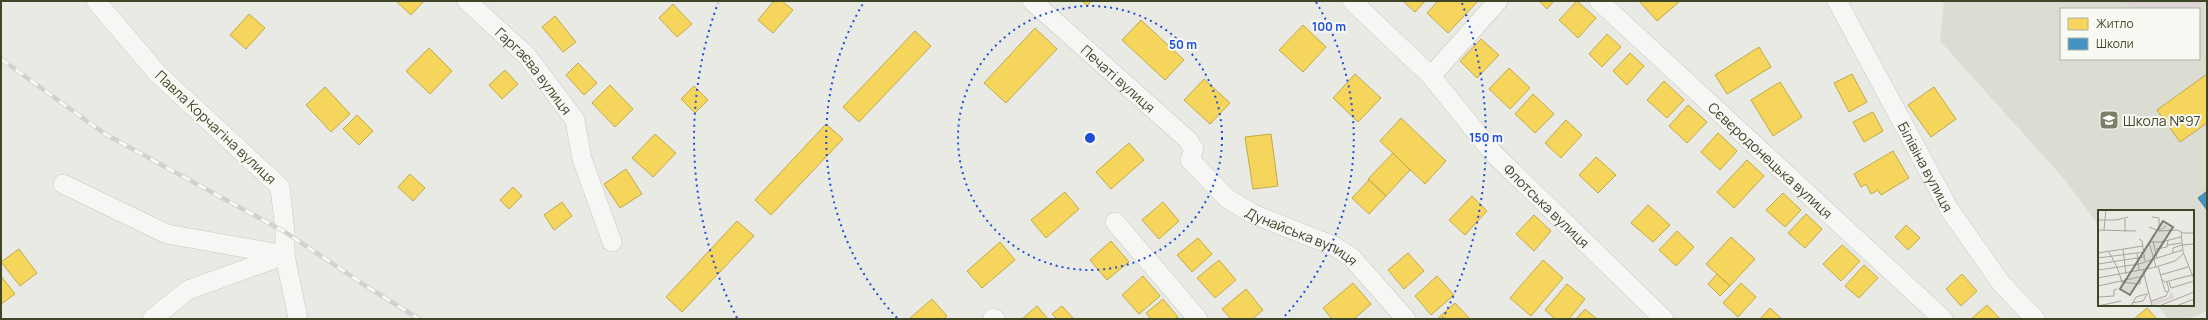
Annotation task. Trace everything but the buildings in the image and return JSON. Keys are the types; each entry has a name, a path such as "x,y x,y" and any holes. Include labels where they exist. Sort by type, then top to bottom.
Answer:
{"street":[{"name":"Павла Корчагіна вулиця","path":"96,1 158,74 280,187 285,232 284,255 298,319"},
{"name":"Гаргаєва вулиця","path":"467,1 527,56 575,120 582,158 612,242"},
{"name":"Печаті вулиця","path":"1032,1 1188,140 1194,149 1190,160"},
{"name":"Флотська вулиця","path":"1352,1 1430,76 1493,153 1664,319"},
{"path":"1430,76 1498,1"},
{"name":"Білівіна вулиця","path":"1837,1 1949,209 2001,283 2035,319"},
{"name":"Сєвєродонецька вулиця","path":"1608,4 1943,319"},
{"name":"Дунайська вулиця","path":"1190,160 1228,199 1253,214 1334,246 1352,258 1406,319"},
{"path":"63,184 167,234 284,255"},
{"path":"1115,222 1198,319"},
{"path":"152,319 188,290 284,255"}],"shaded area":[{"name":"Школа №97","path":"1944,1 2207,1 2207,311 2187,319 2168,319 2158,306 2194,306 2194,210 2098,210 2098,225 2065,180 1940,41"},
{"path":"2124,1 2204,1 2197,8 2133,8"}],"railway":[{"path":"1,59 105,134 285,232 419,319"}],"place":[{"name":"Школа №97","path":"2109,120"}]}
